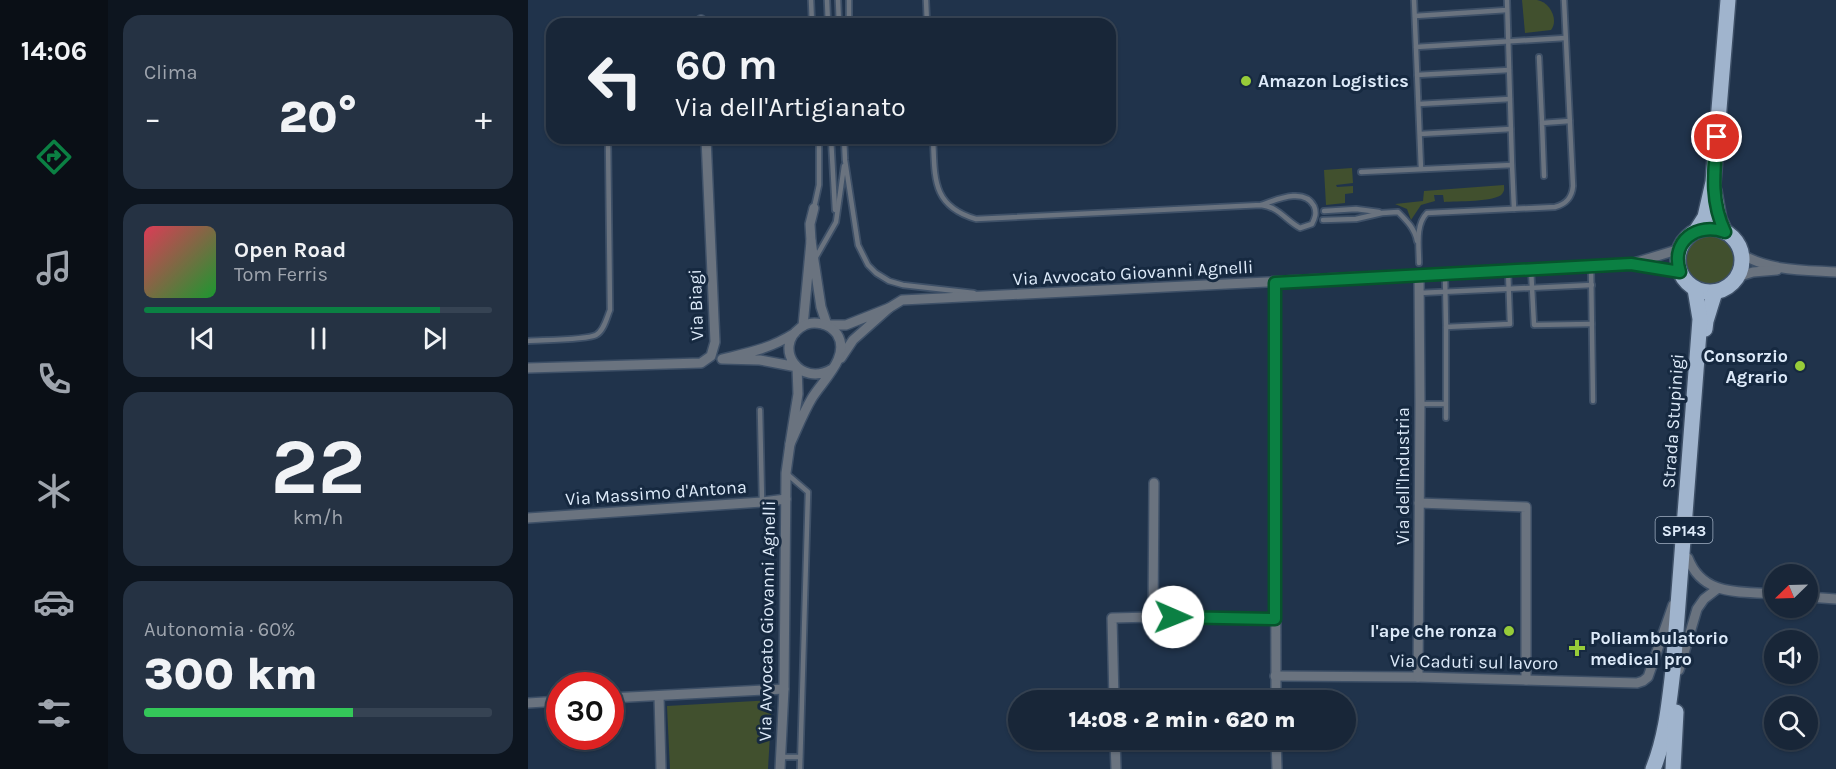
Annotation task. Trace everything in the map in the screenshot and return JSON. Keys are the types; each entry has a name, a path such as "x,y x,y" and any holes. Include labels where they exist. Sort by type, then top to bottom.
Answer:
{"main road":[{"path":"1713,182 1719,219 1725,232 1738,245 1742,262 1737,277 1731,284 1715,292 1705,292 1695,289 1684,279 1678,261 1684,242 1696,231 1705,217 1713,182 1728,0"},
{"path":"1696,231 1716,229 1725,232"},
{"name":"Strada Stupinigi","path":"1653,769 1667,718 1679,588 1700,319 1695,289"},
{"name":"Strada Stupinigi","path":"1673,769 1706,321 1715,292"}],"street":[{"name":"Via Biagi","path":"528,368 701,363 707,360 715,349 715,342 706,144"},
{"path":"814,208 810,224 811,241 821,307 827,325"},
{"path":"803,326 811,241"},
{"name":"Via Avvocato Giovanni Agnelli","path":"1631,264 1680,249"},
{"path":"1741,254 1754,262 1785,269"},
{"name":"Via Avvocato Giovanni Agnelli","path":"827,325 846,325 903,300 1631,264 1680,272"},
{"path":"1737,277 1753,272 1785,269 1836,272"},
{"name":"Via dell'Industria","path":"1418,677 1419,274"},
{"path":"1275,283 1276,690"},
{"path":"790,444 811,400 835,366 854,340 889,308"},
{"path":"707,360 758,351 777,344 803,326 819,323 827,325 839,337 841,354 835,366 818,375 803,372 793,362 789,350 795,333"},
{"path":"723,358 760,360 797,367"},
{"name":"Via Avvocato Giovanni Agnelli","path":"780,769 784,689 786,473 798,394 797,367"},
{"path":"1153,617 1154,483"},
{"name":"Via Massimo d'Antona","path":"528,518 786,499"},
{"path":"1419,503 1526,507 1526,680"},
{"path":"1688,558 1694,571 1703,581 1717,589 1764,593"},
{"name":"Via Caduti sul lavoro","path":"1275,676 1636,683 1648,677 1679,588"},
{"path":"1679,670 1697,609 1704,599 1717,589"},
{"path":"1818,598 1836,599"},
{"path":"1114,690 1112,618 1275,619"},
{"path":"624,697 784,689"},
{"path":"659,696 661,769"},
{"path":"528,703 546,702"},
{"path":"1115,750 1116,769"},
{"path":"1276,750 1277,769"}],"lane":[{"path":"811,0 812,18"},
{"path":"827,0 828,18"},
{"path":"838,0 839,18"},
{"path":"849,0 849,18"},
{"path":"926,0 927,18"},
{"path":"1414,0 1421,170"},
{"path":"1507,0 1514,209"},
{"path":"1419,263 1419,226 1427,213 1555,207 1566,203 1569,198 1573,186 1564,0"},
{"path":"1415,16 1507,10"},
{"path":"1416,47 1565,38"},
{"path":"1539,57 1544,176"},
{"path":"1417,75 1509,70"},
{"path":"1419,104 1510,99"},
{"path":"1542,123 1569,121"},
{"path":"1420,134 1511,129"},
{"path":"528,341 596,335 602,330 610,310 608,144"},
{"path":"814,208 819,185 819,144"},
{"path":"831,144 836,222"},
{"path":"844,144 858,245 862,257 876,273 889,281 903,285 1002,296"},
{"path":"933,144 935,179 941,195 956,211 976,219 1261,205 1279,210 1300,228 1312,224 1315,219 1313,206 1303,197 1278,199 1261,205"},
{"path":"815,271 816,256 836,222 845,160"},
{"path":"1361,172 1512,165"},
{"path":"1324,211 1356,209 1382,213"},
{"path":"1323,220 1356,219 1398,212 1416,234 1419,251"},
{"path":"1591,266 1593,401"},
{"path":"1531,269 1534,325 1592,324"},
{"path":"1446,327 1510,324 1508,270"},
{"path":"1445,274 1446,418"},
{"path":"1419,293 1592,285"},
{"path":"1420,404 1445,404"},
{"path":"760,410 762,502"},
{"path":"786,473 808,492 800,769"},
{"path":"781,757 800,757"}],"green space":[{"path":"1522,0 1537,0 1546,4 1554,17 1551,30 1525,33"},
{"path":"1352,168 1353,183 1336,185 1337,187 1353,186 1353,193 1345,194 1345,203 1326,205 1324,170"},
{"path":"1504,185 1502,194 1498,197 1484,200 1444,202 1443,195 1434,195 1435,201 1421,205 1411,220 1407,209 1395,204 1423,201 1424,191"},
{"path":"1710,235 1719,237 1730,246 1735,260 1733,269 1724,280 1710,285 1701,283 1690,274 1685,260 1687,251 1696,240"},
{"path":"772,700 768,769 670,769 667,706"}],"place":[{"name":"Amazon Logistics","path":"1246,81"},
{"name":"Consorzio Agrario","path":"1800,366"},
{"name":"l'ape che ronza","path":"1509,631"},
{"name":"Poliambulatorio medical pro","path":"1577,648"}],"route":[{"path":"1173,617 1275,619 1275,283 1631,264 1680,272 1678,255 1689,236 1696,231 1706,229 1725,232 1719,219 1713,182 1717,137"}]}
